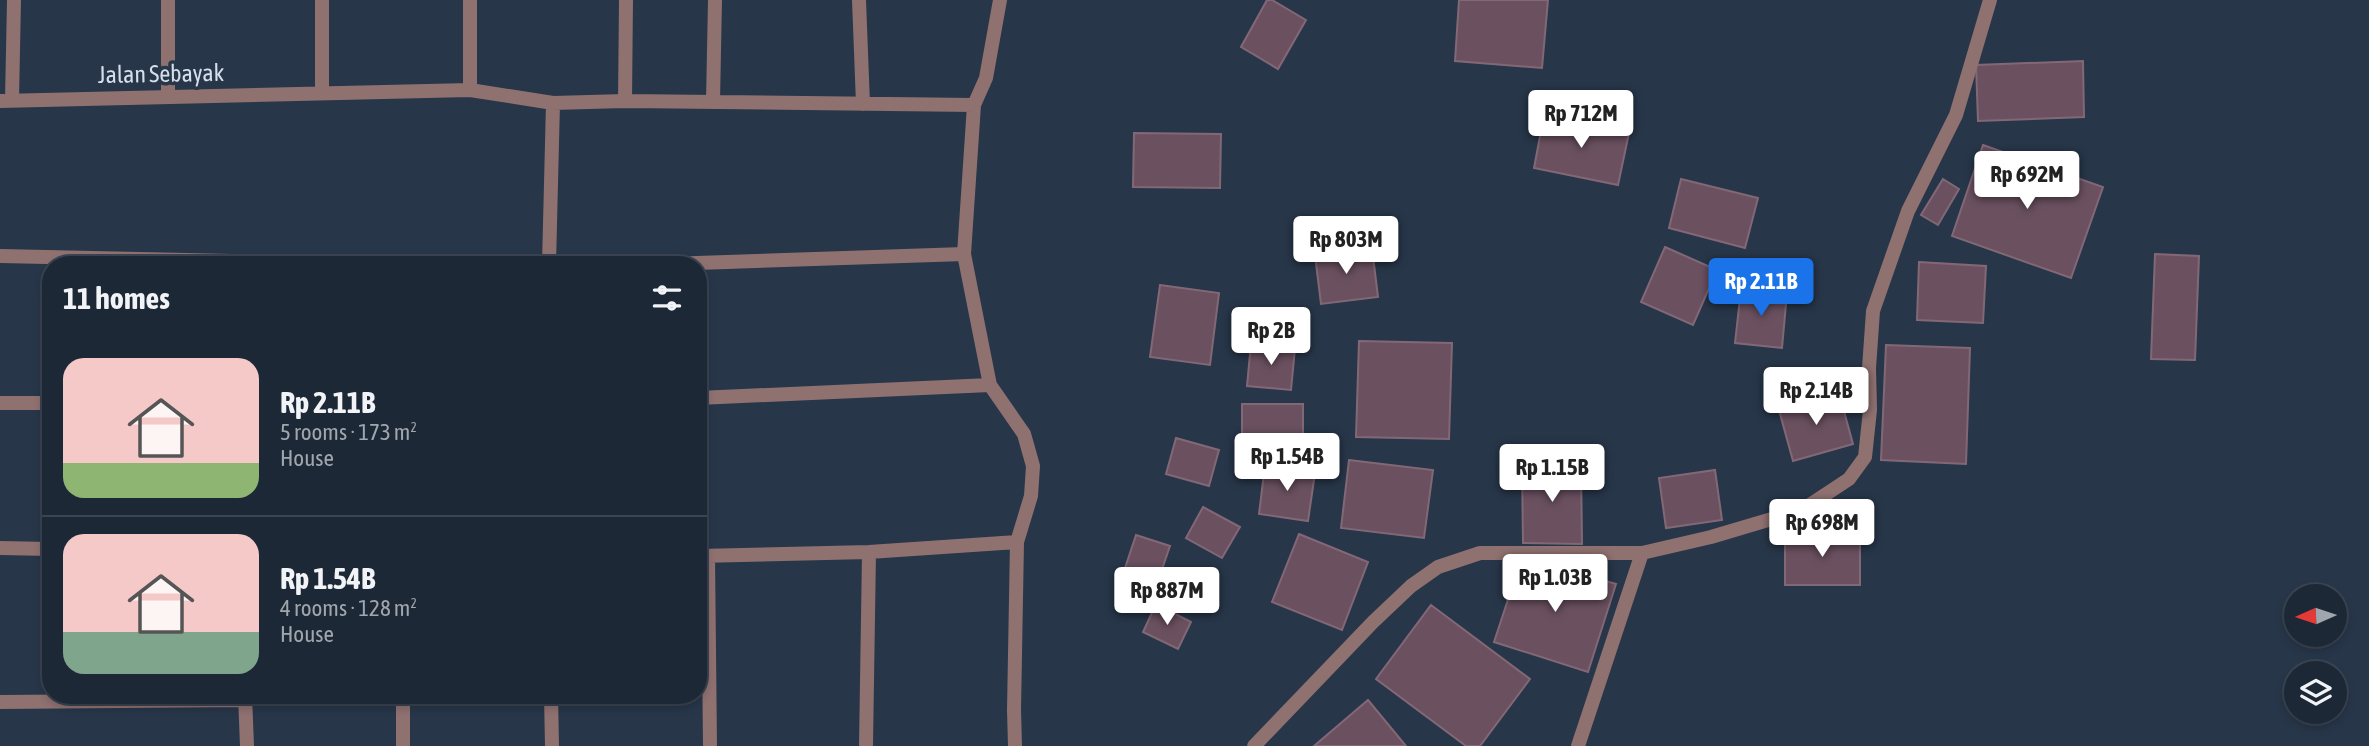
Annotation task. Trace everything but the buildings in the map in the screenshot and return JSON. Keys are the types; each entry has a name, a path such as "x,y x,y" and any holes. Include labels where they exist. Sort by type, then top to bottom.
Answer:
{"street":[{"path":"6,100 15,0"},
{"path":"168,0 168,97"},
{"path":"322,92 323,0"},
{"path":"470,0 470,90"},
{"path":"625,101 626,0"},
{"path":"713,102 715,0"},
{"path":"859,0 863,104"},
{"path":"1000,0 986,78 974,105 964,254 990,385 1024,434 1033,466 1031,496 1017,542 1014,710 1016,746"},
{"path":"1254,746 1380,615 1411,586 1438,567 1480,553 1642,554 1802,510 1849,479 1865,457 1870,410 1869,368 1873,311 1908,211 1956,115 1990,0"},
{"name":"Jalan Sebayak","path":"6,100 470,90 553,103 625,101 974,105"},
{"path":"549,256 553,103"},
{"path":"707,263 964,254"},
{"path":"0,256 42,257"},
{"path":"707,398 990,385"},
{"path":"0,403 42,403"},
{"path":"707,556 869,552 1017,542"},
{"path":"0,548 42,549"},
{"path":"866,746 869,552"},
{"path":"1577,746 1642,554"},
{"path":"707,665 710,746"},
{"path":"0,702 42,701"},
{"path":"245,704 247,746"},
{"path":"403,704 403,746"},
{"path":"551,704 552,746"}]}
